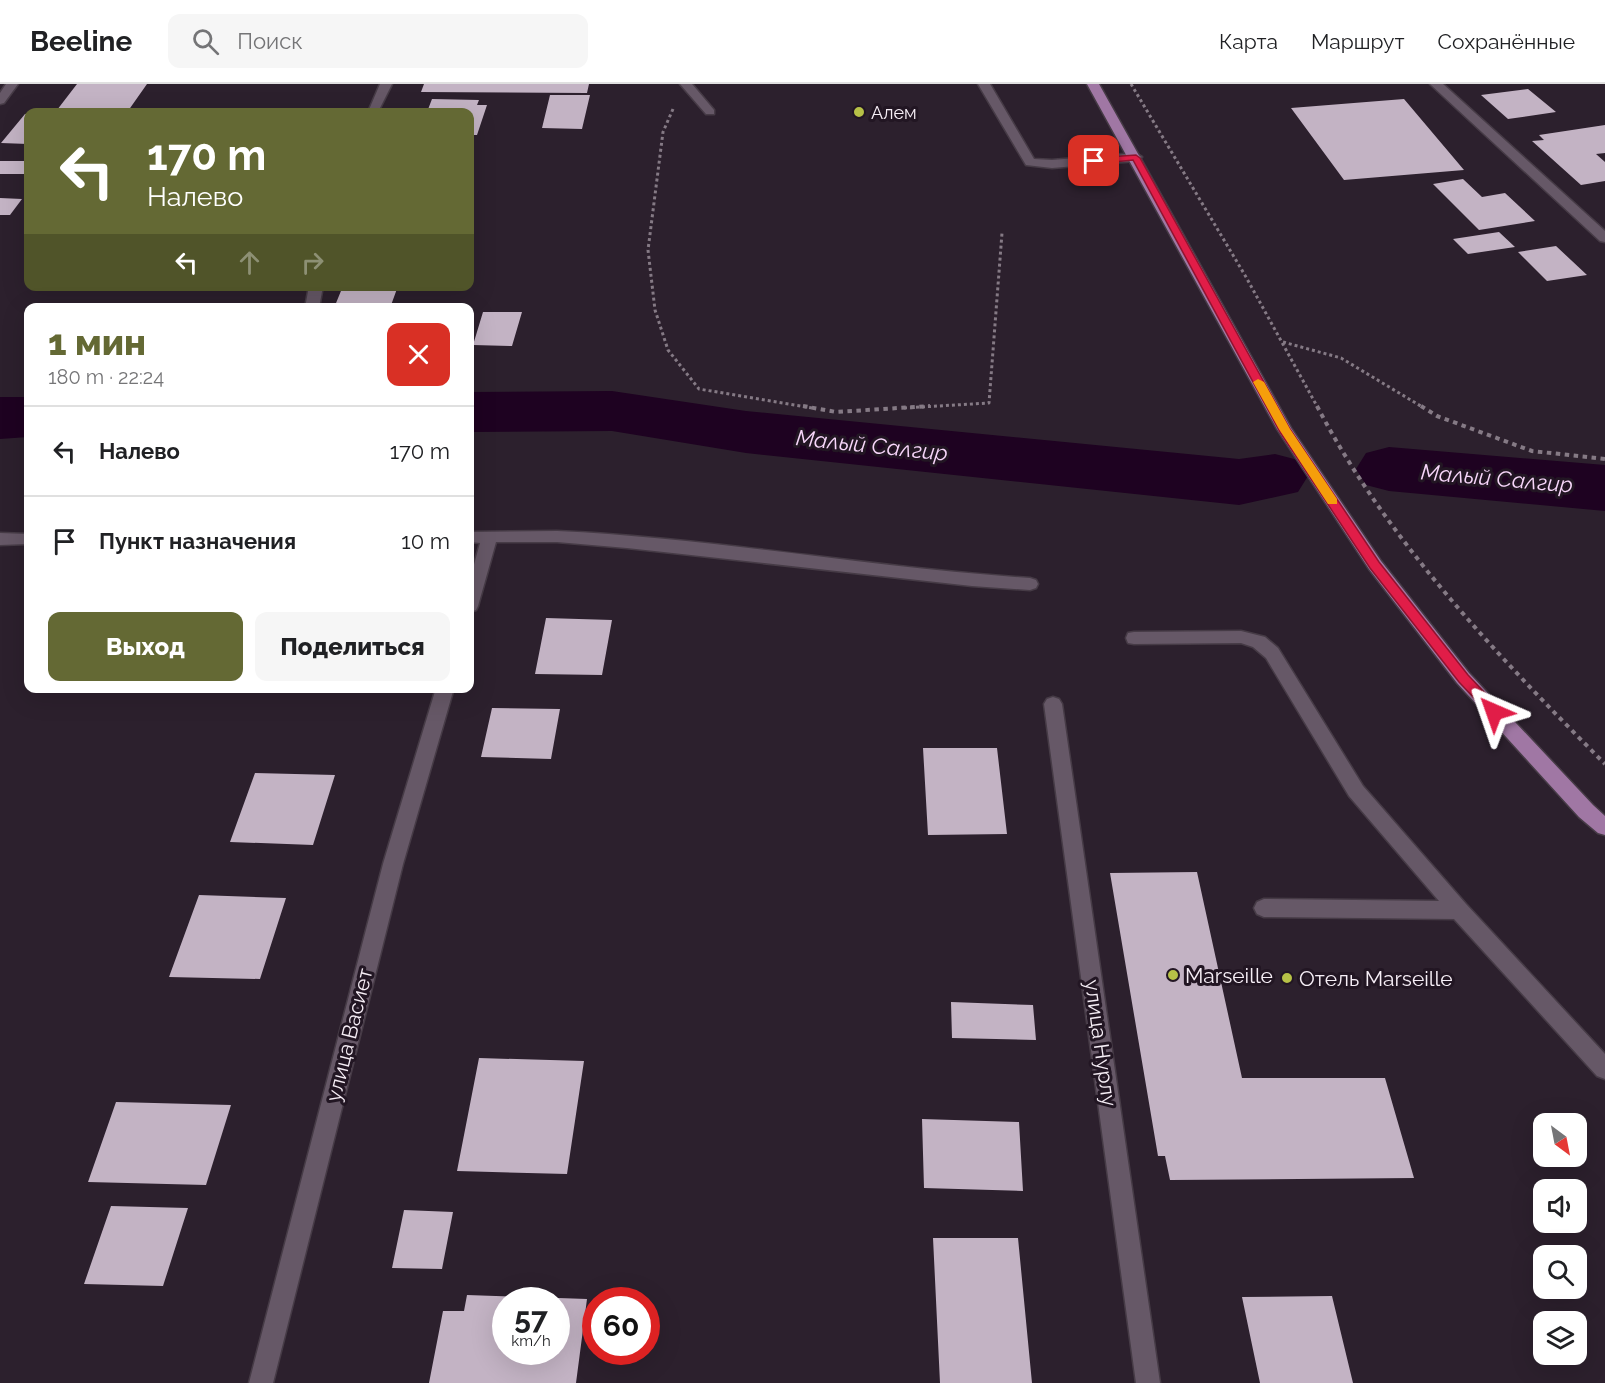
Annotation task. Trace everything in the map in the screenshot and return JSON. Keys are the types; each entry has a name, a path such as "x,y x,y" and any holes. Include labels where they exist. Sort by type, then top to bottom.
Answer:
{"main road":[{"path":"1093,84 1284,429 1375,565 1463,678 1586,811 1605,827"}],"street":[{"path":"0,100 12,84"},
{"path":"375,108 386,84"},
{"path":"686,84 710,112"},
{"path":"984,84 1030,162 1052,164 1136,158"},
{"path":"1436,84 1605,238"},
{"path":"474,537 568,537 703,550 956,580 1030,584"},
{"path":"474,592 490,537"},
{"path":"0,539 24,538"},
{"path":"1134,638 1241,637 1259,642 1272,653 1356,791 1459,910 1605,1069"},
{"name":"улица Васиет","path":"261,1383 393,864 444,693"},
{"name":"улица Нурлу","path":"1053,704 1149,1383"},
{"path":"1264,908 1459,910"}],"path":[{"path":"1131,84 1283,342 1348,462 1392,526 1447,595 1529,688 1605,764"},
{"path":"675,103 663,132 648,250 655,310 668,350 699,389 836,412 989,403 1002,233"},
{"path":"1283,342 1341,358 1437,416 1532,451 1605,459"}],"building":[{"path":"77,84 147,84 130,108 59,108"},
{"path":"424,84 589,84 587,93 421,92"},
{"path":"1528,89 1556,112 1508,119 1481,95"},
{"path":"550,95 590,95 582,129 542,128"},
{"path":"432,99 479,100 477,105 487,105 477,135 474,135 474,108 429,108"},
{"path":"1404,99 1464,170 1344,180 1291,108"},
{"path":"24,115 24,144 1,143"},
{"path":"1605,125 1605,153 1596,154 1605,162 1605,181 1581,185 1532,141 1544,140 1539,135"},
{"path":"0,161 24,161 24,174 0,174"},
{"path":"1463,179 1482,197 1505,193 1535,221 1479,230 1433,184"},
{"path":"0,198 22,199 10,215 0,215"},
{"path":"1499,232 1515,247 1468,254 1453,239"},
{"path":"1556,246 1587,275 1547,281 1518,252"},
{"path":"341,291 396,291 392,303 336,303"},
{"path":"483,312 522,312 512,346 474,345"},
{"path":"546,618 612,620 602,675 535,674"},
{"path":"492,708 560,709 551,759 481,757"},
{"path":"923,748 997,748 1007,834 928,835"},
{"path":"255,773 335,775 313,845 230,842"},
{"name":"Marseille","path":"1197,872 1242,1078 1385,1078 1414,1178 1170,1180 1165,1156 1158,1156 1110,873"},
{"path":"199,895 286,898 260,979 169,977"},
{"path":"951,1002 1033,1005 1036,1040 952,1038"},
{"path":"479,1058 584,1061 567,1174 457,1171"},
{"path":"116,1102 231,1105 206,1185 88,1182"},
{"path":"922,1119 1019,1122 1023,1191 924,1188"},
{"path":"111,1206 188,1208 163,1286 84,1284"},
{"path":"404,1210 453,1212 442,1269 392,1268"},
{"path":"933,1238 1018,1238 1032,1383 940,1383"},
{"path":"467,1295 492,1296 492,1365 570,1365 570,1298 582,1299 582,1337 576,1383 429,1383 443,1311 464,1311"},
{"path":"1332,1296 1353,1383 1260,1383 1242,1297"}],"waterway":[{"name":"Малый Салгир","path":"474,412 612,411 746,432 1239,482 1275,476"},
{"name":"Малый Салгир","path":"0,418 24,417"},
{"name":"Малый Салгир","path":"1389,469 1605,488"}],"slow traffic":[{"path":"1258,382 1284,429 1332,502"}],"place":[{"name":"Алем","path":"859,112"},
{"name":"Marseille","path":"1173,975"},
{"name":"Отель Marseille","path":"1287,978"}],"route":[{"path":"1094,161 1136,158 1284,429 1375,565 1463,678 1494,712"}]}
